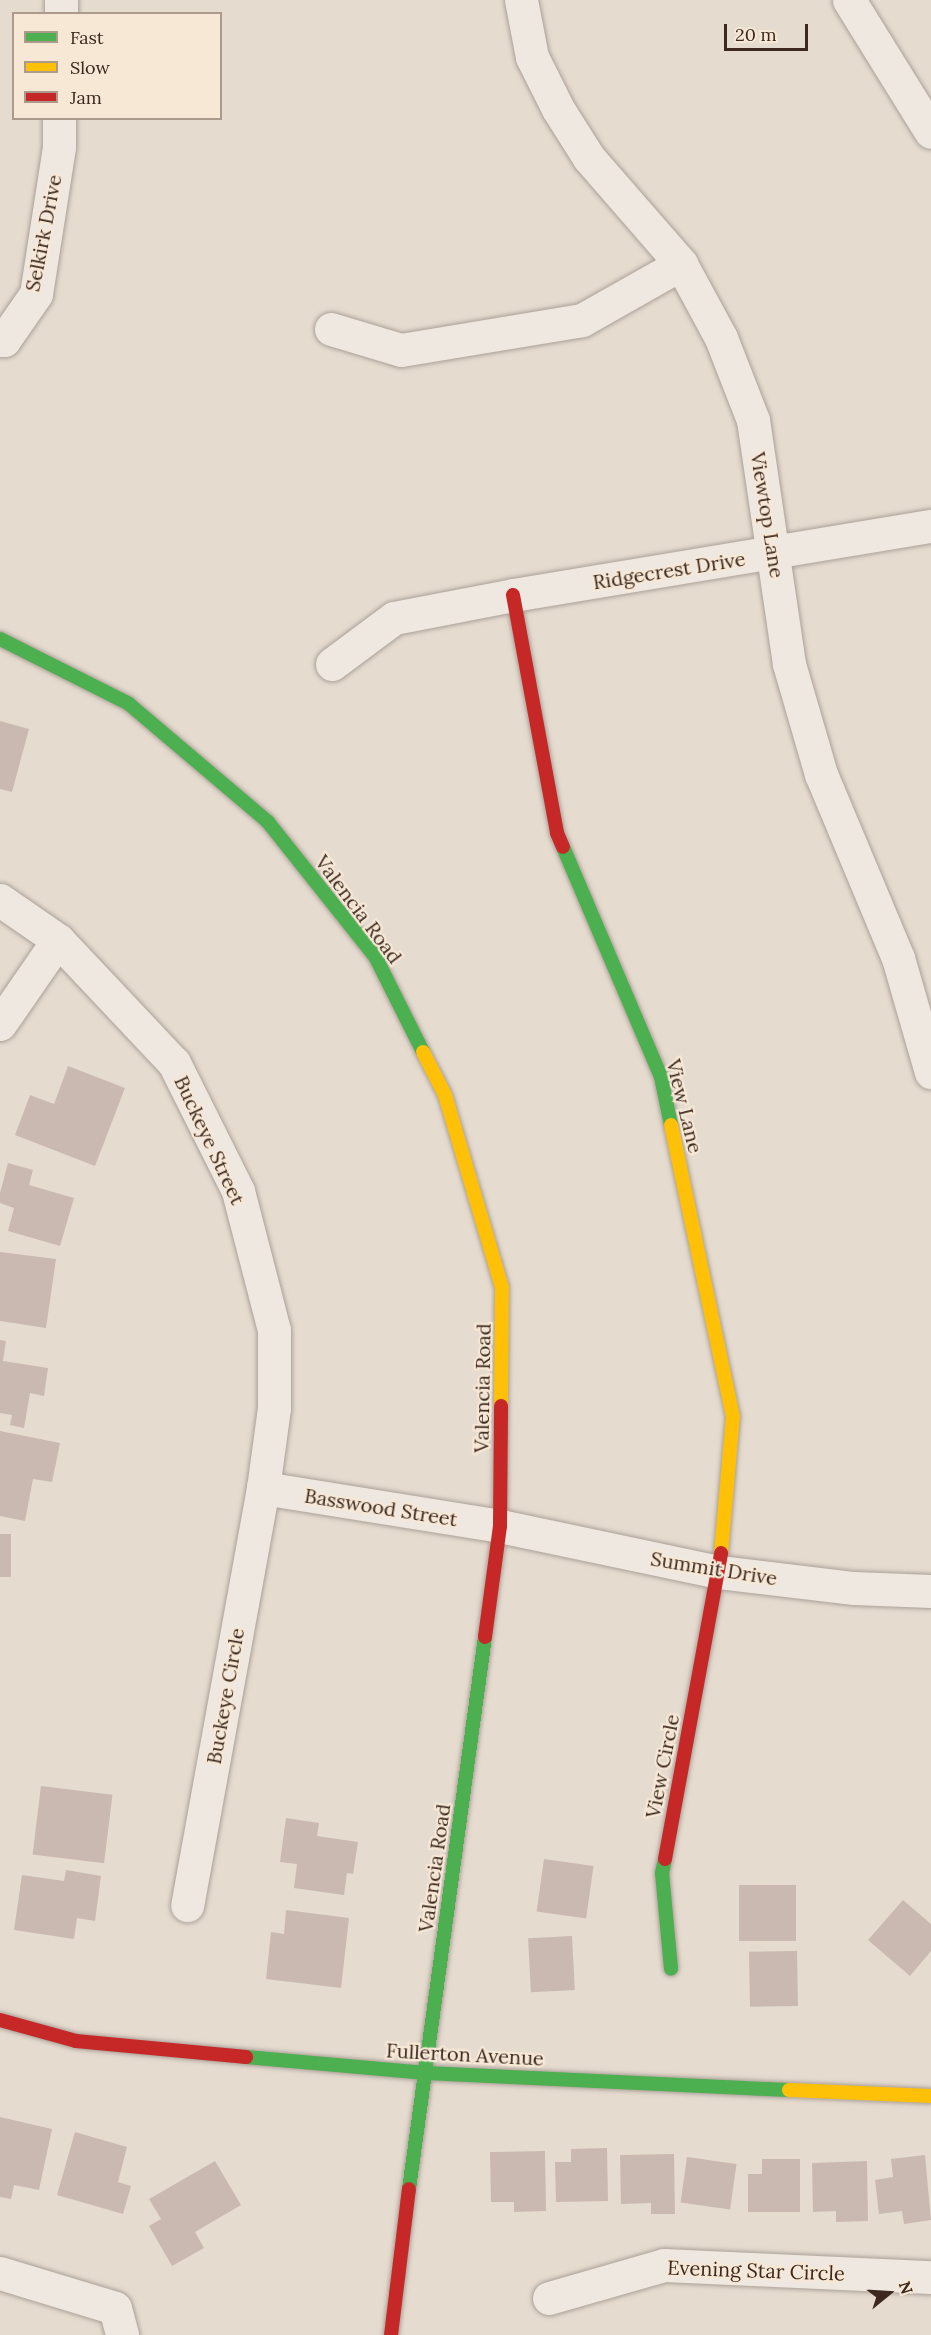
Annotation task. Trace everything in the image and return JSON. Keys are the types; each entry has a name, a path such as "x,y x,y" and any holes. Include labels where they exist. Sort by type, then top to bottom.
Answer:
{"street":[{"name":"Viewtop Lane","path":"520,0 532,57 558,109 589,158 681,264 721,338 753,420 775,553 789,664 821,774 898,958 931,1072"},
{"path":"849,0 931,132"},
{"name":"Selkirk Drive","path":"2,340 36,294 59,147 59,120"},
{"path":"331,329 401,350 582,320 681,264"},
{"name":"Ridgecrest Drive","path":"332,664 394,618 513,595 931,526"},
{"name":"View Lane","path":"513,595 557,832 661,1077 733,1416 718,1572"},
{"name":"Valencia Road","path":"0,639 129,704 268,822 376,958 445,1095 502,1288 500,1526 391,2318 391,2335"},
{"name":"Buckeye Street","path":"0,900 58,940 174,1063 238,1191 274,1330 274,1408 263,1488"},
{"path":"0,1024 58,940"},
{"name":"Basswood Street","path":"263,1488 500,1526"},
{"name":"Buckeye Circle","path":"187,1905 263,1488"},
{"name":"Summit Drive","path":"500,1526 718,1572 854,1588 931,1591"},
{"name":"View Circle","path":"671,1969 662,1873 718,1572"},
{"name":"Fullerton Avenue","path":"0,2020 76,2041 426,2073 931,2096"},
{"name":"Evening Star Circle","path":"549,2298 664,2265 931,2277"},
{"path":"0,2273 118,2322"}],"building":[{"path":"0,721 29,729 12,792 0,789"},
{"path":"68,1066 125,1088 95,1166 15,1135 30,1095 54,1104"},
{"path":"8,1163 33,1170 29,1185 74,1198 60,1246 8,1231 14,1208 0,1203 0,1193"},
{"path":"0,1252 56,1259 46,1328 0,1321"},
{"path":"0,1340 6,1341 3,1361 48,1368 44,1396 30,1393 24,1428 10,1425 12,1415 0,1413"},
{"path":"0,1431 60,1443 52,1482 33,1479 25,1521 0,1516"},
{"path":"0,1534 11,1534 11,1577 0,1577"},
{"path":"41,1786 112,1795 104,1863 33,1854"},
{"path":"286,1818 319,1823 317,1836 358,1842 353,1874 347,1873 344,1895 294,1888 297,1864 280,1862"},
{"path":"544,1859 594,1866 586,1918 537,1911"},
{"path":"66,1870 101,1876 95,1921 77,1918 74,1939 14,1930 22,1875 64,1881"},
{"path":"739,1885 796,1885 796,1941 739,1941"},
{"path":"903,1900 931,1924 931,1951 910,1976 868,1940"},
{"path":"286,1910 349,1918 341,1988 266,1979 271,1932 284,1934"},
{"path":"572,1936 575,1990 531,1992 528,1938"},
{"path":"797,1951 798,2006 750,2007 749,1952"},
{"path":"0,2117 52,2129 39,2190 14,2185 11,2199 0,2197"},
{"path":"75,2132 127,2147 118,2182 131,2186 123,2214 57,2195"},
{"path":"607,2148 608,2201 556,2202 555,2162 571,2162 571,2149"},
{"path":"545,2151 546,2211 514,2212 514,2202 491,2202 490,2152"},
{"path":"674,2154 675,2214 651,2214 651,2203 621,2204 620,2155"},
{"path":"925,2155 931,2220 904,2224 902,2211 879,2214 875,2180 893,2177 891,2159"},
{"path":"687,2157 737,2164 730,2210 681,2203"},
{"path":"762,2159 800,2159 800,2212 748,2212 748,2174 762,2174"},
{"path":"215,2161 241,2205 195,2232 204,2248 172,2266 149,2226 161,2219 149,2199"},
{"path":"867,2161 868,2221 836,2222 836,2211 813,2212 812,2163"}],"traffic: fast":[{"path":"0,639 129,704 268,822 376,958 423,1052"},
{"path":"563,847 661,1077 671,1125"},
{"path":"409,2189 485,1637"},
{"path":"665,1859 662,1873 671,1969"},
{"path":"246,2057 426,2073 789,2090"}],"traffic: slow":[{"path":"423,1052 445,1095 502,1288 501,1406"},
{"path":"671,1125 733,1416 721,1553"},
{"path":"789,2090 931,2096"}],"traffic: jam":[{"path":"513,595 557,833 563,847"},
{"path":"485,1637 500,1526 501,1406"},
{"path":"665,1859 721,1553"},
{"path":"0,2020 76,2041 246,2057"},
{"path":"391,2335 409,2189"}]}
